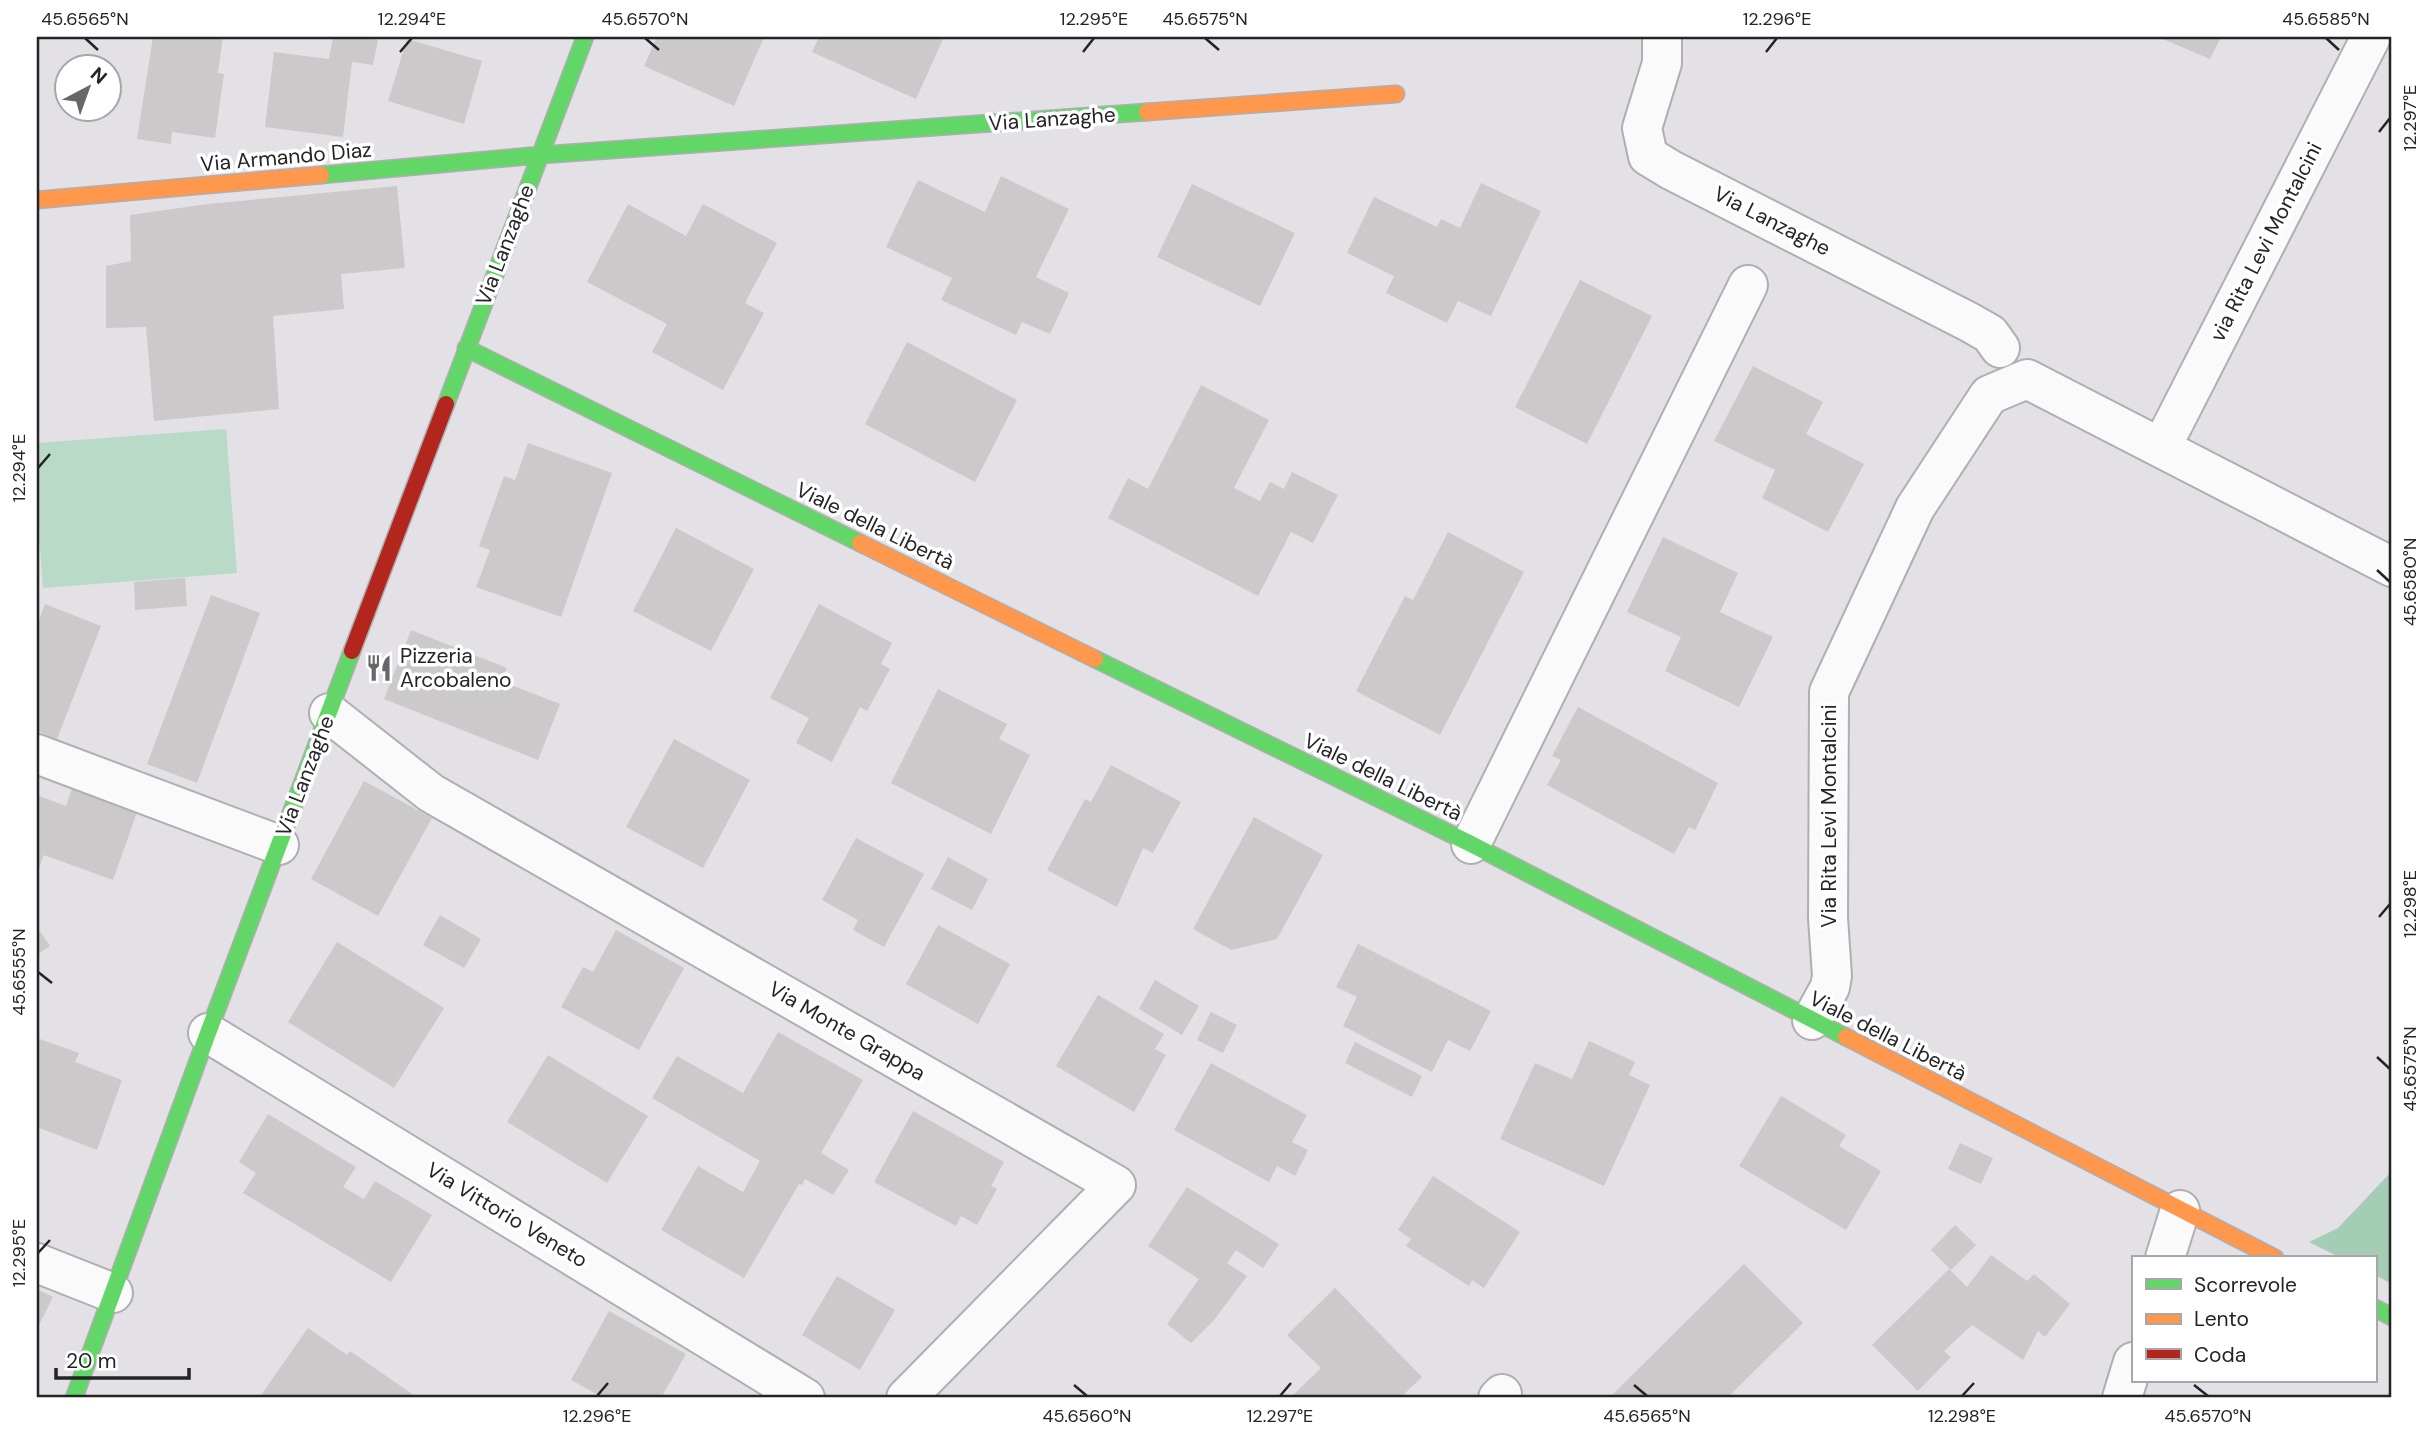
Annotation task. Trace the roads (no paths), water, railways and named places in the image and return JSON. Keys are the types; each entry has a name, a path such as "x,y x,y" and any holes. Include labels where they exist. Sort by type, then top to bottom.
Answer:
{"street":[{"name":"Via Lanzaghe","path":"74,1398 208,1033 585,37"},
{"name":"Via Lanzaghe","path":"1662,37 1662,63 1642,128 1648,156 1969,322 1990,334 2000,348"},
{"name":"via Rita Levi Montalcini","path":"2161,448 2371,37"},
{"name":"Via Lanzaghe","path":"540,155 1396,94"},
{"name":"Via Armando Diaz","path":"37,200 540,155"},
{"path":"1471,844 1748,285"},
{"name":"Viale della Libertà","path":"466,348 1471,844 2271,1256"},
{"name":"Via Rita Levi Montalcini","path":"1812,1020 1830,987 1832,976 1828,905 1829,692 1915,508 1989,395 2027,379 2161,448"},
{"path":"2161,448 2392,567"},
{"name":"Via Monte Grappa","path":"329,713 431,793 1116,1185 906,1398"},
{"path":"37,754 279,845"},
{"name":"Via Vittorio Veneto","path":"208,1033 806,1398"},
{"path":"2166,1256 2179,1210"},
{"path":"37,1263 113,1293"},
{"path":"2376,1309 2392,1317"},
{"path":"2122,1398 2132,1365"}],"place":[{"name":"Pizzeria Arcobaleno","path":"379,668"}]}
